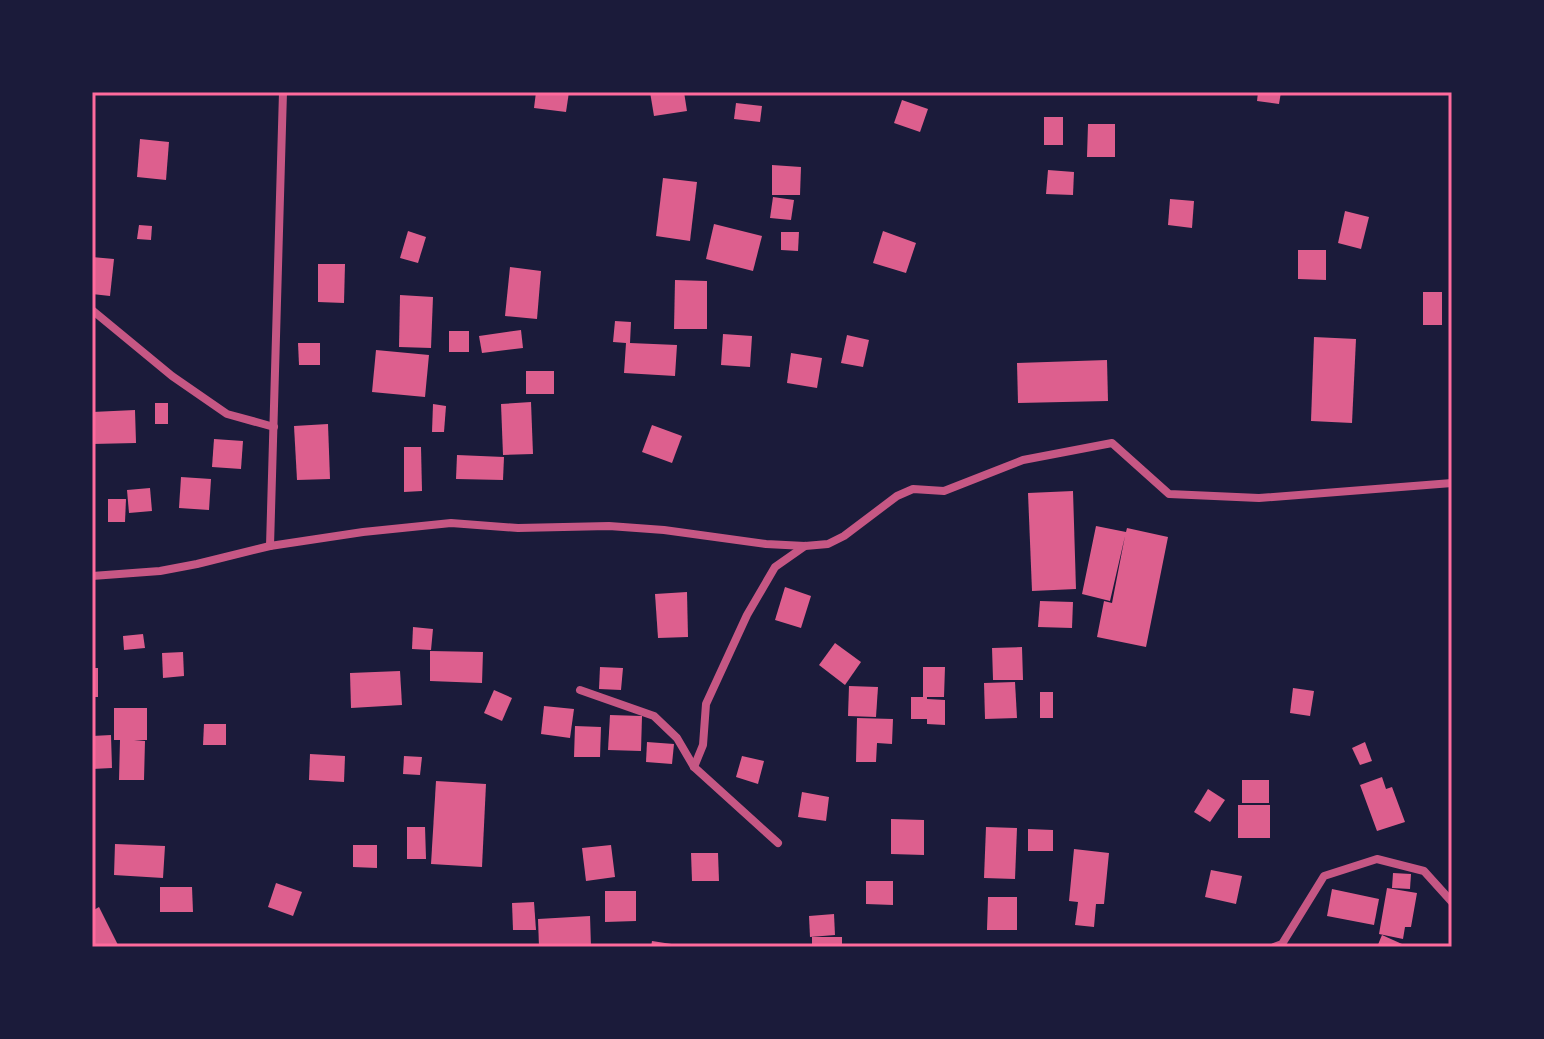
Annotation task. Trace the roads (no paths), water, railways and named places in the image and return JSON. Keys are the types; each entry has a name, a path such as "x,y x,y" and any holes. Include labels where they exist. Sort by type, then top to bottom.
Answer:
{"street":[{"path":"270,546 283,92"},
{"path":"92,310 172,376 227,414 274,427"},
{"path":"92,576 173,569 270,546 451,523 518,528 609,526 766,544 828,544 844,536 897,496 913,489 944,491 1023,460 1112,443 1169,494 1259,498 1452,483"},
{"path":"694,767 703,745 706,704 747,615 775,567 805,546"},
{"path":"580,690 654,716 677,738 694,767 778,843"},
{"path":"1274,947 1282,944 1324,876 1377,859 1424,871 1452,902"}]}
